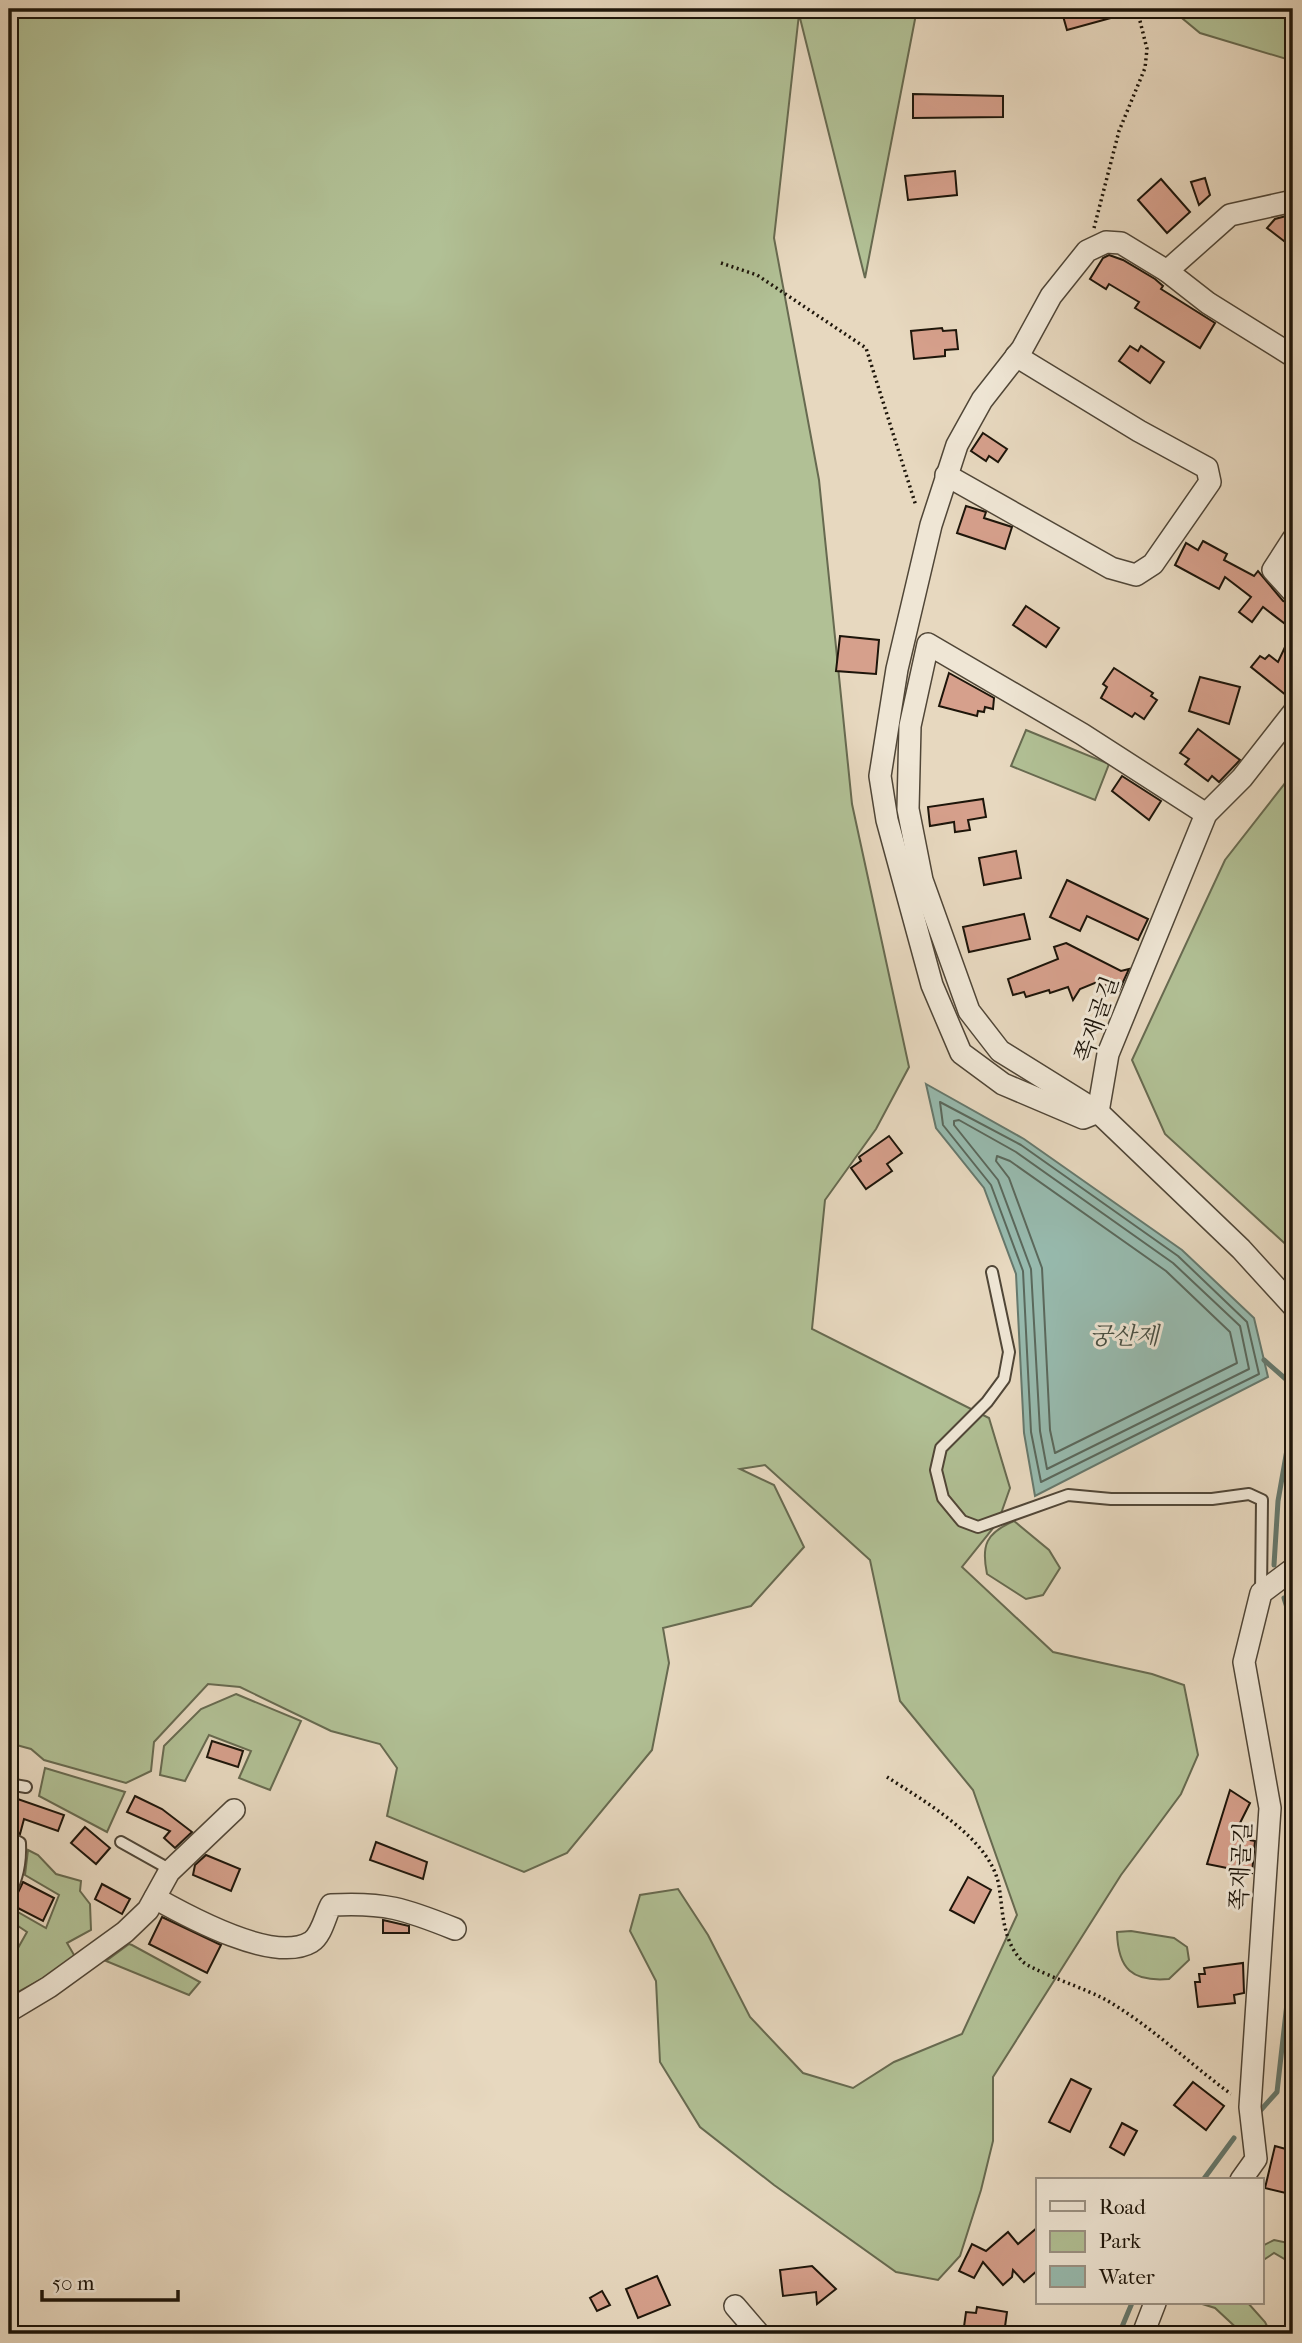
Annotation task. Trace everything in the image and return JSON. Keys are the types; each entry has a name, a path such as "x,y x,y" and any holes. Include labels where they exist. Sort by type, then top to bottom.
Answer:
{"street":[{"path":"1167,271 1230,215 1293,201"},
{"path":"1098,1112 1083,1118 1003,1084 961,1054 932,985 887,820 880,776 897,669 927,541 957,444 982,400 1016,356 1051,296 1087,251 1106,242 1121,243 1167,271 1208,303 1293,356"},
{"path":"946,475 1111,568 1136,575 1153,564 1210,482 1207,468 1016,356"},
{"path":"1293,538 1273,570 1293,592"},
{"path":"1206,814 1082,734 929,644 910,726 908,809 922,880 969,1010 1000,1051 1098,1112 1241,1249 1293,1306"},
{"name":"쪽재골길","path":"1098,1112 1108,1054 1206,814 1242,778 1293,713"},
{"path":"1261,1593 1293,1569"},
{"name":"쪽재골길","path":"1242,2178 1256,2159 1250,2107 1270,1808 1244,1662 1261,1593"},
{"path":"9,2011 49,1987 125,1932 148,1910 171,1870 234,1810"},
{"path":"155,1898 233,1935 271,1946 296,1947 310,1942 318,1935 331,1905 385,1905 455,1929"},
{"path":"1143,2334 1155,2304"},
{"path":"735,2306 759,2334"}],"lane":[{"path":"992,1272 1009,1352 1004,1378 987,1402 941,1448 936,1470 943,1498 962,1521 978,1527 1068,1494 1111,1499 1212,1499 1249,1494 1262,1500 1261,1593"},
{"path":"9,1784 26,1787"},
{"path":"9,1837 20,1843 21,1857 20,1871 9,1896"},
{"path":"121,1842 171,1870"}],"path":[{"path":"1087,251 1119,131 1145,68 1147,49 1137,9"},
{"path":"721,263 757,275 866,348 927,541"},
{"path":"887,1777 964,1832 989,1861 999,1885 999,1910 1004,1928 1022,1961 1109,2001 1250,2107"}],"green space":[{"path":"9,9 917,9 865,278 799,14 774,238 819,480 852,804 909,1067 876,1129 825,1200 812,1329 989,1418 1010,1488 998,1522 962,1567 1053,1652 1152,1674 1184,1685 1198,1755 1181,1794 1121,1875 993,2077 993,2141 981,2190 960,2256 938,2280 896,2272 774,2185 700,2127 660,2062 656,1981 630,1931 640,1895 678,1889 708,1935 750,2017 803,2073 853,2088 894,2062 962,2034 1017,1915 973,1790 900,1701 870,1560 765,1465 740,1469 774,1485 804,1547 751,1606 663,1628 669,1663 652,1750 567,1853 524,1872 387,1816 397,1768 380,1744 331,1731 240,1687 208,1684 154,1742 151,1771 126,1783 44,1760 31,1749 9,1743"},
{"path":"1171,9 1293,9 1293,61 1200,33"},
{"path":"1026,730 1109,764 1095,800 1011,766"},
{"path":"1293,773 1293,1251 1165,1134 1132,1060 1225,860"},
{"path":"1014,1521 1049,1550 1060,1568 1043,1595 1026,1599 987,1574 985,1555 988,1541 997,1530"},
{"path":"236,1694 301,1721 270,1790 239,1778 251,1751 209,1735 185,1781 160,1775 164,1746 201,1709"},
{"path":"45,1768 125,1792 107,1832 39,1796"},
{"path":"28,1850 38,1855 56,1874 81,1881 80,1891 90,1904 91,1930 67,1943 77,1960 9,1997 9,1964 27,1932 9,1920 9,1907 46,1928 59,1895 25,1875"},
{"path":"1131,1931 1174,1938 1187,1947 1189,1960 1169,1979 1137,1975 1124,1964 1118,1945 1117,1932"},
{"path":"129,1944 200,1982 189,1995 106,1961"},
{"path":"1274,2240 1293,2244 1293,2264 1274,2253 1264,2260 1264,2245"},
{"path":"1202,2304 1249,2304 1265,2322 1271,2334 1243,2334 1215,2308"}],"water":[{"name":"궁산제","path":"926,1084 1024,1139 1182,1250 1254,1318 1268,1377 1035,1496 1024,1433 1016,1274 984,1188 936,1128"}],"building":[{"path":"1061,9 1128,9 1129,13 1067,30"},
{"path":"913,94 1003,96 1003,117 913,118"},
{"path":"955,171 957,195 908,200 905,176"},
{"path":"1205,178 1210,195 1199,205 1191,182"},
{"path":"1161,179 1190,212 1167,233 1138,200"},
{"path":"1286,216 1293,221 1293,248 1267,228 1275,219"},
{"path":"1109,255 1155,279 1163,286 1161,289 1215,323 1200,348 1135,308 1139,302 1109,284 1106,289 1090,279 1103,258"},
{"path":"942,328 943,331 956,330 958,349 945,350 945,356 914,359 911,331"},
{"path":"1130,346 1138,351 1141,346 1164,362 1150,383 1119,361"},
{"path":"983,433 1007,449 998,462 989,456 986,461 971,451"},
{"path":"966,506 986,512 984,518 1012,527 1005,549 957,533"},
{"path":"1203,541 1227,554 1224,560 1254,576 1258,571 1283,601 1293,605 1293,630 1263,607 1252,622 1239,612 1251,597 1225,577 1219,589 1175,565 1186,543 1198,550"},
{"path":"1026,606 1059,628 1046,647 1013,625"},
{"path":"1293,630 1292,700 1251,667 1260,656 1265,659 1269,655 1278,662"},
{"path":"840,636 879,640 876,674 836,671"},
{"path":"1114,668 1153,693 1151,696 1157,700 1144,719 1135,713 1132,717 1101,698 1107,687 1103,684"},
{"path":"949,673 994,698 993,709 985,707 984,712 978,711 977,716 939,706"},
{"path":"1200,677 1240,687 1229,724 1189,711"},
{"path":"1198,729 1240,760 1219,782 1212,776 1208,781 1185,764 1189,759 1180,753"},
{"path":"1122,776 1161,801 1149,820 1112,791"},
{"path":"983,799 986,817 968,820 970,830 955,832 954,822 930,826 928,807"},
{"path":"1016,851 1021,878 984,885 979,858"},
{"path":"1067,880 1148,919 1138,940 1087,916 1080,931 1050,917"},
{"path":"1024,914 1030,939 969,952 963,927"},
{"path":"1066,943 1121,971 1129,969 1119,991 1097,982 1080,989 1073,1000 1068,987 1026,997 1024,992 1013,995 1008,979 1058,959 1054,947"},
{"path":"889,1136 902,1153 887,1164 892,1171 866,1189 851,1168 861,1161 859,1157"},
{"path":"212,1741 243,1751 238,1767 207,1757"},
{"path":"1230,1790 1250,1803 1233,1837 1255,1841 1252,1873 1207,1864"},
{"path":"9,1796 64,1815 58,1831 24,1819 20,1834 9,1829"},
{"path":"135,1796 162,1809 192,1832 175,1848 164,1838 170,1831 127,1812"},
{"path":"85,1827 110,1848 96,1864 71,1843"},
{"path":"376,1842 427,1862 423,1879 370,1860"},
{"path":"206,1855 240,1869 231,1891 193,1875 195,1865"},
{"path":"968,1877 991,1890 974,1923 950,1910"},
{"path":"23,1882 54,1898 43,1921 12,1905"},
{"path":"102,1884 130,1899 122,1914 95,1899"},
{"path":"162,1917 221,1945 207,1973 149,1944"},
{"path":"383,1920 409,1926 409,1933 383,1933"},
{"path":"1243,1963 1244,1993 1234,1995 1235,2003 1198,2007 1195,1982 1200,1982 1199,1974 1205,1974 1204,1968"},
{"path":"1071,2079 1091,2089 1070,2132 1049,2122"},
{"path":"1193,2082 1224,2106 1206,2130 1174,2105"},
{"path":"1122,2123 1137,2131 1124,2155 1110,2147"},
{"path":"1275,2146 1293,2151 1290,2194 1265,2188"},
{"path":"1036,2229 1036,2272 1024,2282 1013,2270 1012,2277 1003,2285 983,2262 974,2278 959,2271 972,2244 986,2251 1008,2232 1018,2244"},
{"path":"812,2266 836,2289 817,2304 816,2292 783,2296 780,2270"},
{"path":"657,2276 670,2305 638,2318 626,2289"},
{"path":"602,2291 610,2305 597,2311 590,2298"},
{"path":"977,2307 1007,2312 1004,2334 963,2334 966,2312 976,2313"}],"waterway":[{"path":"1264,1360 1288,1381 1291,1427 1278,1501 1274,1565"},
{"path":"1284,1598 1293,1627"},
{"path":"1260,2111 1277,2092 1293,1950"},
{"path":"1204,2178 1234,2138"},
{"path":"1119,2334 1132,2304"}]}
